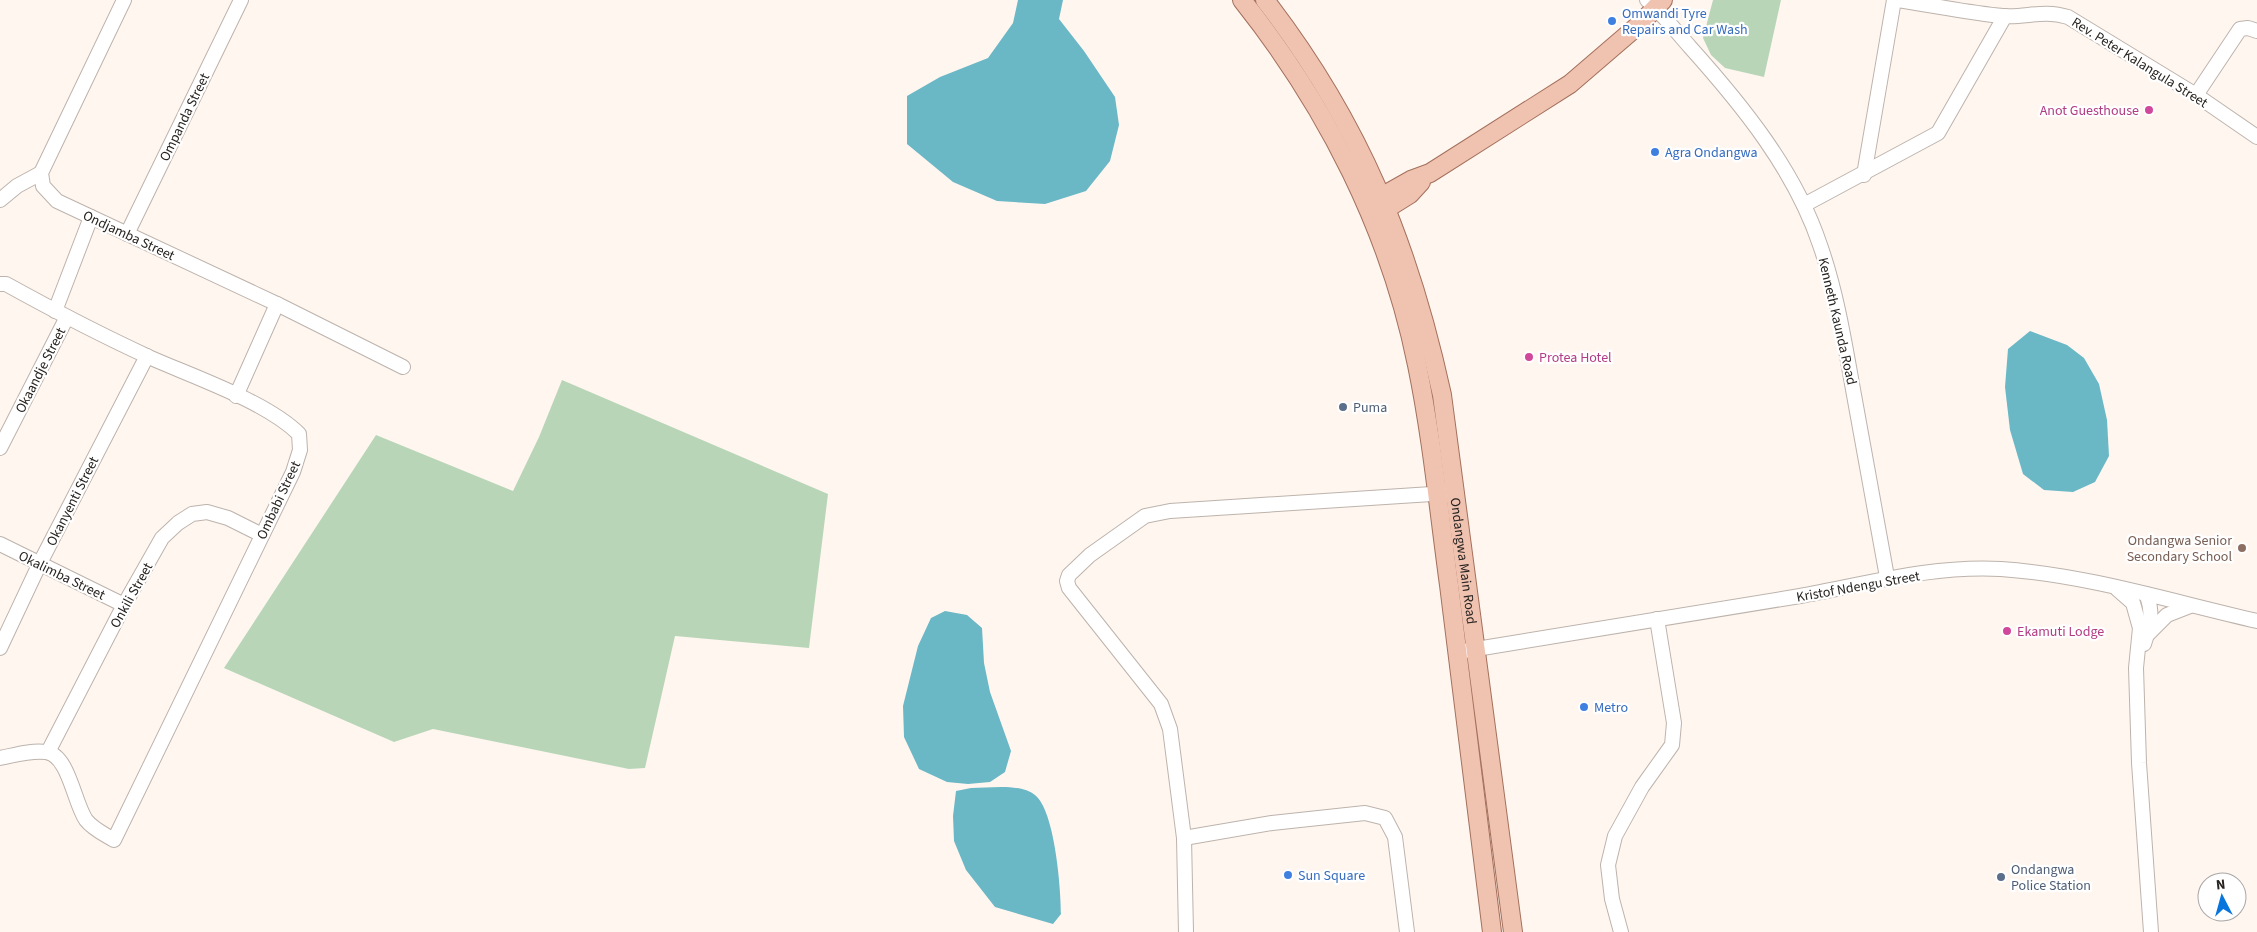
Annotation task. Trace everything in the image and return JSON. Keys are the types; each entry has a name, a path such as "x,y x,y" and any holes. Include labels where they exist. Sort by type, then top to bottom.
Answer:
{"main road":[{"name":"Ondangwa Main Road","path":"1242,0 1272,38 1307,90 1337,144 1369,212 1390,263 1417,363 1426,413 1458,652 1492,932"},
{"name":"Ondangwa Main Road","path":"1265,0 1322,81 1352,133 1385,203 1410,269 1434,358 1442,395 1513,932"},
{"path":"1369,212 1385,203 1410,194 1430,173 1570,84 1641,23 1655,2"}],"street":[{"path":"0,200 17,186 41,173 124,0"},
{"name":"Ompanda Street","path":"127,234 241,0"},
{"path":"1864,175 1895,0"},
{"name":"Rev. Peter Kalangula Street","path":"1895,0 2005,16 2032,6 2068,17 2196,95 2257,137"},
{"name":"Kenneth Kaunda Road","path":"1655,2 1746,114 1781,165 1804,206 1820,244 1834,291 1887,578"},
{"path":"1804,206 1938,133 2005,16"},
{"path":"2196,95 2240,29 2248,28 2257,31"},
{"name":"Ondjamba Street","path":"41,173 43,186 57,201 277,304 403,367"},
{"name":"Okaandje Street","path":"0,448 3,433 61,314 91,217"},
{"name":"Ombabi Street","path":"0,284 6,284 61,314 286,421 299,434 300,450 293,472 114,840 93,828 85,818 61,760 48,752"},
{"path":"236,396 277,304"},
{"name":"Okanyenti Street","path":"0,648 40,563 147,356"},
{"path":"1186,932 1184,838 1170,730 1161,704 1069,588 1067,581 1069,575 1090,555 1145,516 1170,511 1455,492"},
{"name":"Onkili Street","path":"48,752 124,605 162,538 178,523 192,514 207,512 228,518 262,535"},
{"name":"Okalimba Street","path":"0,544 124,605"},
{"name":"Kristof Ndengu Street","path":"1458,652 1803,595 1887,578 1970,569 2001,569 2058,576 2146,594 2257,621"},
{"path":"2117,588 2133,603 2139,620 2136,668 2139,763 2151,932"},
{"path":"2136,668 2152,614 2151,605 2146,594"},
{"path":"2147,635 2167,616 2190,606"},
{"path":"1621,932 1612,899 1608,865 1615,836 1642,787 1672,745 1674,723 1657,619"},
{"path":"0,758 28,752 48,752"},
{"path":"1184,838 1272,823 1365,813 1384,818 1395,836 1407,932"}],"green space":[{"path":"1713,0 1781,0 1764,77 1725,68 1711,55 1703,38"},
{"path":"562,380 828,494 809,648 675,636 645,768 629,769 433,729 394,742 224,668 376,435 513,491 539,437"}],"water":[{"path":"1018,0 1063,0 1059,19 1084,51 1115,97 1119,125 1110,161 1086,191 1045,204 997,201 953,182 907,144 907,96 940,77 988,58 1013,23"},
{"path":"2030,331 2067,345 2084,358 2099,384 2107,420 2109,456 2095,482 2073,492 2044,490 2023,474 2010,430 2005,387 2008,349"},
{"path":"945,611 967,615 982,628 984,663 990,692 1011,751 1005,772 990,782 968,784 947,782 919,769 904,737 903,706 918,646 931,618"},
{"path":"1004,787 1021,789 1035,795 1042,804 1048,817 1056,851 1060,887 1061,914 1053,924 995,907 966,870 954,841 953,816 956,791 971,788"}],"place":[{"name":"Omwandi Tyre Repairs and Car Wash","path":"1612,21"},
{"name":"Anot Guesthouse","path":"2149,110"},
{"name":"Agra Ondangwa","path":"1655,152"},
{"name":"Protea Hotel","path":"1529,357"},
{"name":"Puma","path":"1343,407"},
{"name":"Ondangwa Senior Secondary School","path":"2242,548"},
{"name":"Ekamuti Lodge","path":"2007,631"},
{"name":"Metro","path":"1584,707"},
{"name":"Sun Square","path":"1288,875"},
{"name":"Ondangwa Police Station","path":"2001,877"}]}
